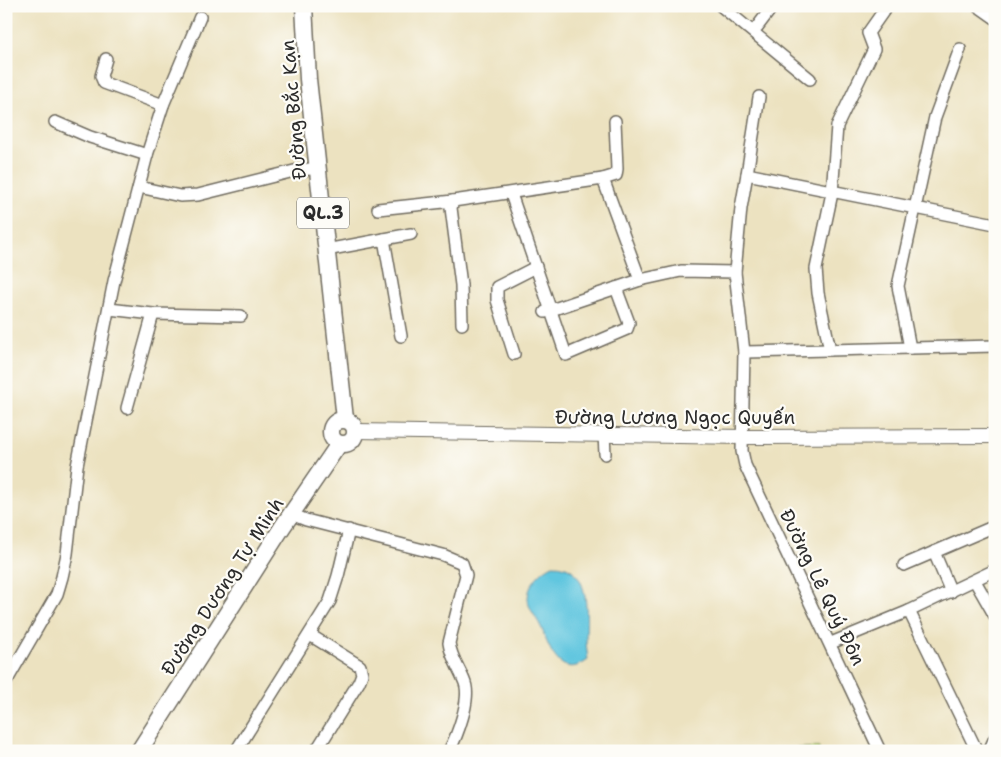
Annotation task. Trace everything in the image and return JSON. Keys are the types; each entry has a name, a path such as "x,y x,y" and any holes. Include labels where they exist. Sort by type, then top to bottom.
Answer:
{"highway":[{"name":"Đường Bắc Kạn","path":"304,6 308,79 326,250 350,425"},
{"name":"Đường Dương Tự Minh","path":"139,751 291,514 339,444 334,441 331,429 334,424 350,425"}],"main road":[{"name":"Đường Lương Ngọc Quyến","path":"350,425 744,437 995,436"}],"street":[{"path":"722,6 810,79"},
{"path":"754,31 773,6"},
{"path":"830,350 818,293 816,269 832,193 837,126 874,49 868,33 888,6"},
{"path":"978,6 995,18"},
{"path":"6,682 57,594 67,554 77,466 109,309 138,187 146,155 163,105 200,18"},
{"path":"910,348 898,286 935,118 960,49"},
{"path":"106,59 100,76 104,83 163,105"},
{"name":"Đường Lê Quý Đôn","path":"759,97 741,208 735,272 744,352 744,437 742,451 745,465 831,643 880,751"},
{"path":"378,209 511,194 529,188 603,179 616,175 618,169 615,120"},
{"path":"55,122 90,137 146,155"},
{"path":"138,187 180,196 198,195 294,171 318,168"},
{"path":"747,174 832,193 995,224"},
{"path":"603,179 640,280"},
{"path":"511,194 536,267 548,311 566,355 627,329 629,323 616,288"},
{"path":"453,201 451,208 461,285 462,324"},
{"path":"326,250 411,234"},
{"path":"384,239 401,336"},
{"path":"514,354 497,300 497,287 536,267"},
{"path":"548,311 640,280 681,271 735,272"},
{"path":"109,309 153,314 241,316"},
{"path":"127,408 153,314"},
{"path":"744,352 995,346"},
{"path":"604,434 605,454"},
{"path":"291,514 306,520 457,559 466,569 449,643 450,651 466,685 465,706 457,736 449,751"},
{"path":"904,565 995,526"},
{"path":"236,751 310,635 334,590 349,530"},
{"path":"934,552 951,592"},
{"path":"831,643 951,592 995,570"},
{"path":"974,581 995,616"},
{"path":"908,611 977,751"},
{"path":"310,635 360,666 362,674 359,682 316,751"},
{"path":"989,751 995,738"}],"green space":[{"path":"819,747 819,751 754,751"}],"water":[{"path":"553,565 565,567 574,572 584,590 586,602 588,660 570,667 563,664 552,653 529,605 528,599 534,581"}]}
